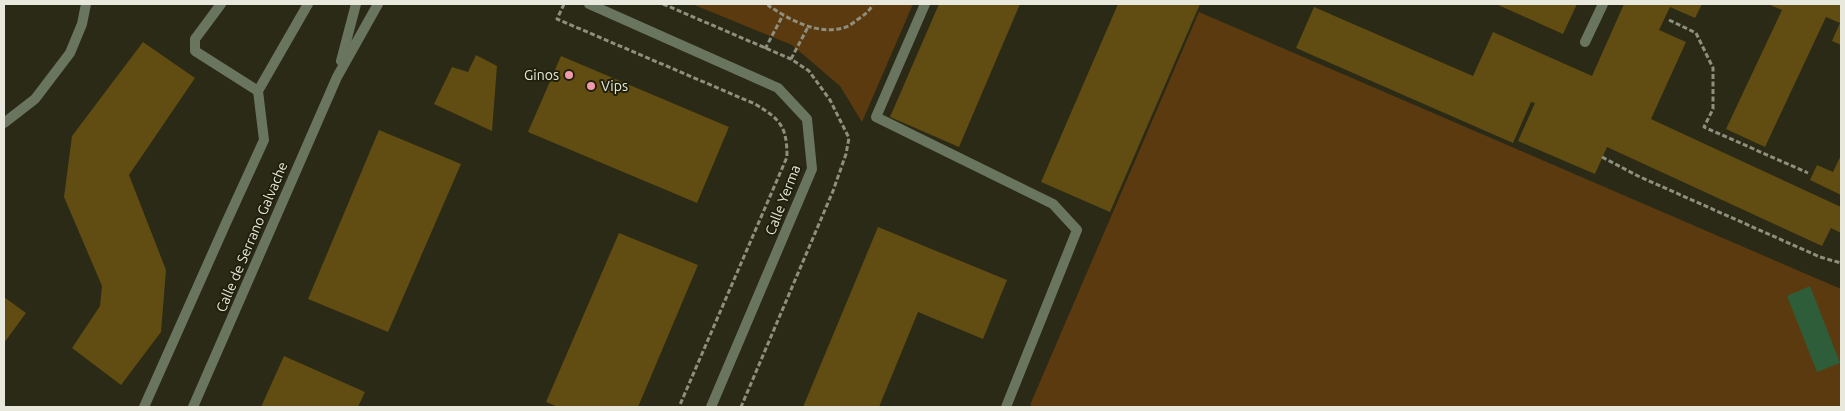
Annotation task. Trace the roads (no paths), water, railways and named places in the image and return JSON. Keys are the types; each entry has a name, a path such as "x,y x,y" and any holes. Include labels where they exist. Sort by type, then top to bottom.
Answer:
{"street":[{"path":"4,123 35,99 70,53 82,24 86,4"},
{"path":"221,4 195,39 196,51 258,91"},
{"path":"144,407 264,140 258,91 308,4"},
{"name":"Calle de Serrano Galvache","path":"337,77 356,4"},
{"name":"Calle de Serrano Galvache","path":"193,407 337,77 378,4"},
{"name":"Calle Yerma","path":"589,4 778,88 807,119 812,170 711,407"},
{"path":"924,4 876,117 1053,204 1077,230 1006,407"},
{"path":"1585,42 1603,4"}],"place":[{"name":"Ginos","path":"569,75"},
{"name":"Vips","path":"591,86"}]}
